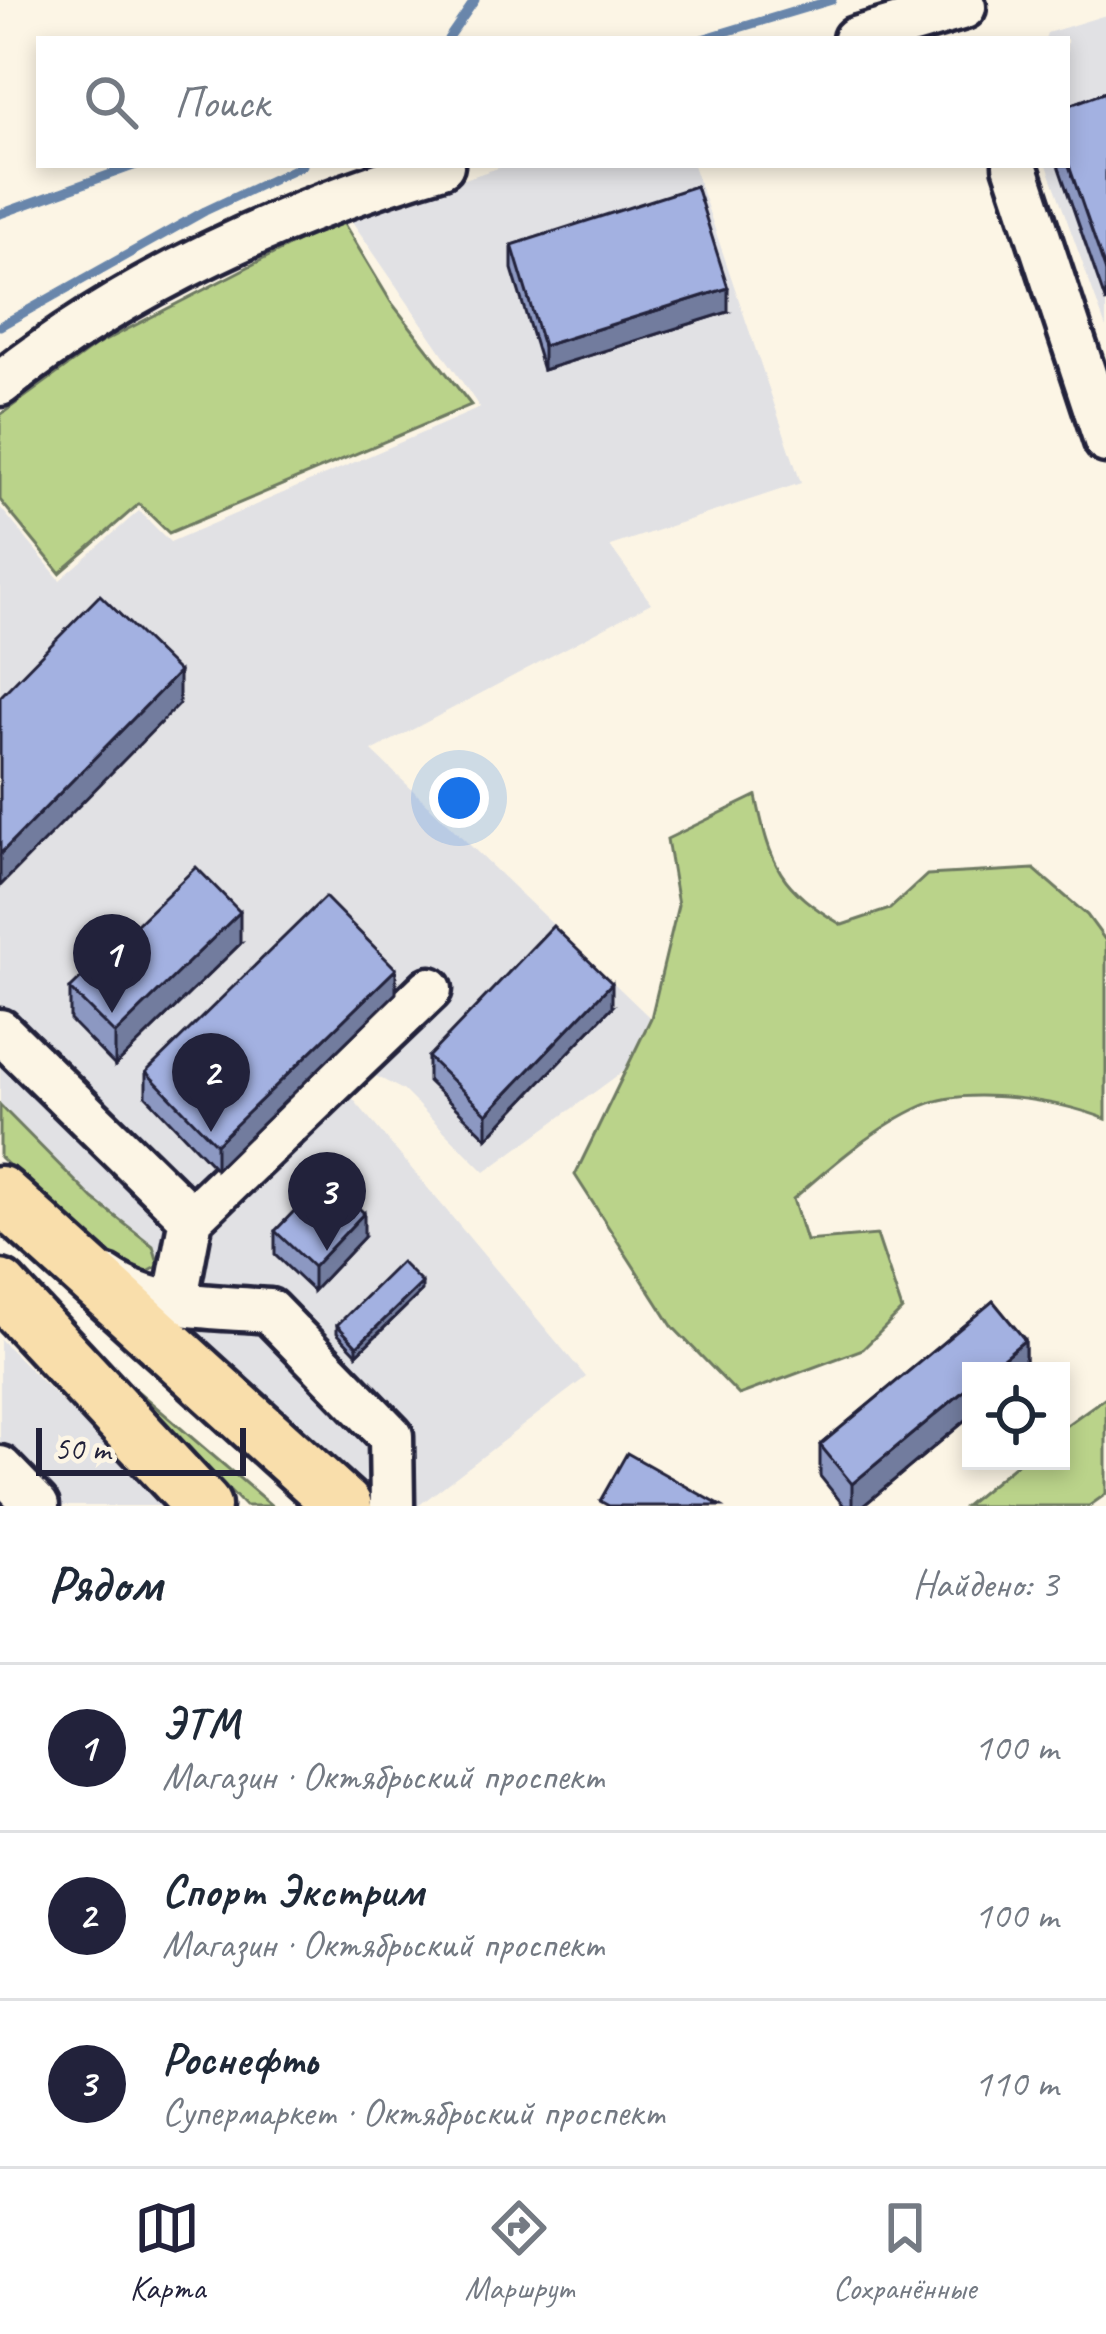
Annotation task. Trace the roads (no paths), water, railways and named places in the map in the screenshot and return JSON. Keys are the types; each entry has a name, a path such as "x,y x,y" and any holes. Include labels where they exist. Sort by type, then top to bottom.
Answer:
{"main road":[{"path":"13,1207 344,1506"},
{"path":"0,1288 203,1506"}],"lane":[{"path":"869,36 967,15"},
{"path":"0,384 161,281 286,222 434,168"},
{"path":"1016,168 1106,442"},
{"path":"175,1303 191,1218 430,989"},
{"path":"0,1031 191,1218"},
{"path":"13,1207 127,1292 175,1303 269,1311 391,1436 392,1506"},
{"path":"0,1468 37,1506"}],"waterway":[{"path":"450,36 475,0"},
{"path":"712,36 832,0"},
{"path":"0,214 128,168"},
{"path":"0,326 205,211 297,168"}],"place":[{"name":"ЭТМ","path":"112,1013"},
{"name":"Спорт Экстрим","path":"211,1132"},
{"name":"Роснефть","path":"327,1251"}]}
